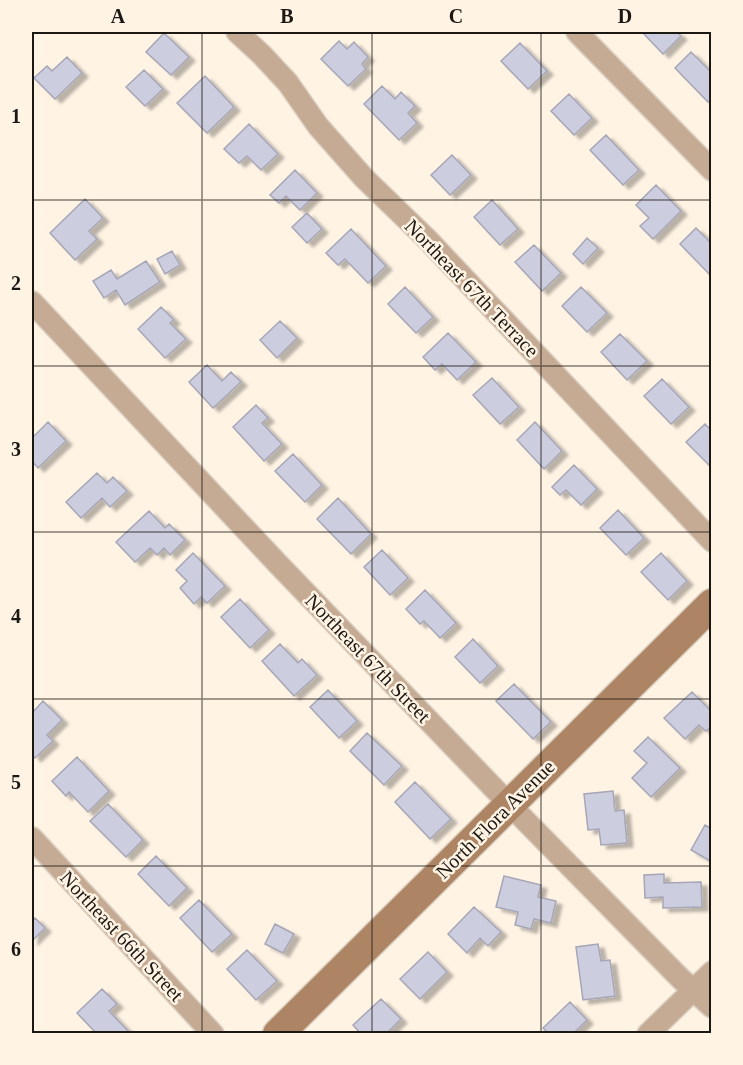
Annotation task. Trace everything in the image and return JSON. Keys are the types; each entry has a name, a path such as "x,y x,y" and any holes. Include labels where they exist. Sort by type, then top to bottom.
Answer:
{"street":[{"name":"Northeast 67th Terrace","path":"237,32 288,84 318,126 364,178 427,239 711,541"},
{"path":"577,32 711,170"},
{"name":"Northeast 67th Street","path":"32,302 286,573 510,805 711,1007"},
{"name":"North Flora Avenue","path":"278,1034 711,604"},
{"name":"Northeast 66th Street","path":"32,838 213,1034"},
{"path":"648,1034 711,972"}],"building":[{"path":"642,32 677,32 681,36 663,54"},
{"path":"164,33 189,57 171,75 146,52"},
{"path":"339,41 347,49 354,42 368,57 362,64 366,69 348,86 321,59"},
{"path":"520,43 547,71 528,89 501,61"},
{"path":"691,52 712,73 712,99 708,102 675,68"},
{"path":"67,57 82,73 55,99 34,78 47,66 52,71"},
{"path":"144,70 163,89 145,106 126,87"},
{"path":"205,76 234,107 207,133 177,103"},
{"path":"382,86 395,99 401,92 415,106 408,113 417,123 399,140 364,104"},
{"path":"569,94 592,118 574,135 551,111"},
{"path":"249,124 278,154 261,170 247,156 239,163 224,149"},
{"path":"606,135 639,170 623,185 590,150"},
{"path":"452,155 471,175 450,195 431,175"},
{"path":"295,170 317,193 300,210 286,196 279,203 270,195"},
{"path":"656,185 681,211 653,239 640,226 649,218 636,205"},
{"path":"85,199 103,218 89,231 97,239 75,260 50,233"},
{"path":"492,200 518,229 500,245 474,217"},
{"path":"307,213 322,229 307,243 292,227"},
{"path":"696,228 712,244 712,277 680,244"},
{"path":"351,229 386,266 368,283 345,259 338,265 326,253"},
{"path":"587,238 598,248 583,264 573,254"},
{"path":"534,245 561,273 542,291 515,262"},
{"path":"172,251 180,265 165,274 157,259"},
{"path":"146,261 160,282 125,305 116,290 104,298 93,281 111,270 117,279"},
{"path":"405,287 433,317 416,333 388,304"},
{"path":"581,287 607,313 587,332 562,306"},
{"path":"161,307 174,320 170,323 186,339 165,358 138,329"},
{"path":"280,321 297,338 277,358 260,340"},
{"path":"448,333 476,362 457,380 442,364 435,370 423,357"},
{"path":"620,334 647,361 627,380 601,352"},
{"path":"207,365 222,381 231,372 241,382 213,408 189,382"},
{"path":"492,378 519,407 500,424 473,395"},
{"path":"662,379 689,407 671,424 644,396"},
{"path":"256,405 268,418 262,423 282,444 264,461 233,427"},
{"path":"48,422 66,441 38,468 32,461 32,438"},
{"path":"535,422 562,451 544,469 517,440"},
{"path":"705,424 712,431 712,468 686,442"},
{"path":"293,454 322,485 305,502 275,471"},
{"path":"574,465 597,489 581,505 566,490 560,495 552,487"},
{"path":"97,473 107,483 113,477 127,491 110,507 102,498 81,518 66,502"},
{"path":"338,498 371,534 351,554 317,519"},
{"path":"618,510 644,538 626,555 600,528"},
{"path":"149,511 165,528 169,524 185,540 170,555 164,548 157,555 150,548 135,562 116,542"},
{"path":"382,550 408,578 390,595 364,567"},
{"path":"193,553 225,586 207,603 201,597 194,604 180,588 187,581 176,570"},
{"path":"661,553 687,581 668,600 641,572"},
{"path":"425,590 456,623 440,638 424,621 420,624 406,609"},
{"path":"240,599 269,630 250,648 221,617"},
{"path":"473,639 498,666 480,683 455,657"},
{"path":"280,644 298,663 302,659 317,675 294,696 262,661"},
{"path":"514,684 551,722 533,739 496,701"},
{"path":"328,690 357,721 339,738 310,707"},
{"path":"692,692 712,712 712,726 706,731 699,725 685,739 664,718"},
{"path":"43,701 62,720 47,735 53,741 35,758 32,754 32,713"},
{"path":"367,733 402,766 384,785 350,751"},
{"path":"648,737 680,768 651,797 632,778 647,763 634,751"},
{"path":"77,757 109,791 88,812 69,792 66,796 52,781"},
{"path":"415,782 451,819 430,839 395,802"},
{"path":"613,791 615,811 624,810 627,843 601,845 599,829 588,830 584,794"},
{"path":"108,804 143,840 126,857 90,821"},
{"path":"705,825 712,829 712,862 691,850"},
{"path":"156,856 187,888 169,906 138,874"},
{"path":"664,874 664,883 701,882 702,907 663,908 663,897 645,898 644,875"},
{"path":"504,876 541,885 538,897 556,901 551,923 534,919 531,929 515,925 518,912 496,907"},
{"path":"199,900 232,934 212,952 180,918"},
{"path":"474,907 501,932 488,946 480,938 467,953 448,934"},
{"path":"35,918 45,928 32,941 32,921"},
{"path":"275,924 294,934 283,953 265,944"},
{"path":"598,944 601,961 610,960 615,996 583,1000 576,947"},
{"path":"247,950 277,981 256,1000 227,969"},
{"path":"428,952 447,972 420,999 400,979"},
{"path":"102,989 117,1004 109,1011 131,1034 97,1034 77,1013"},
{"path":"381,999 401,1019 386,1034 361,1034 353,1025"},
{"path":"570,1002 587,1020 573,1034 549,1034 543,1028"}]}
